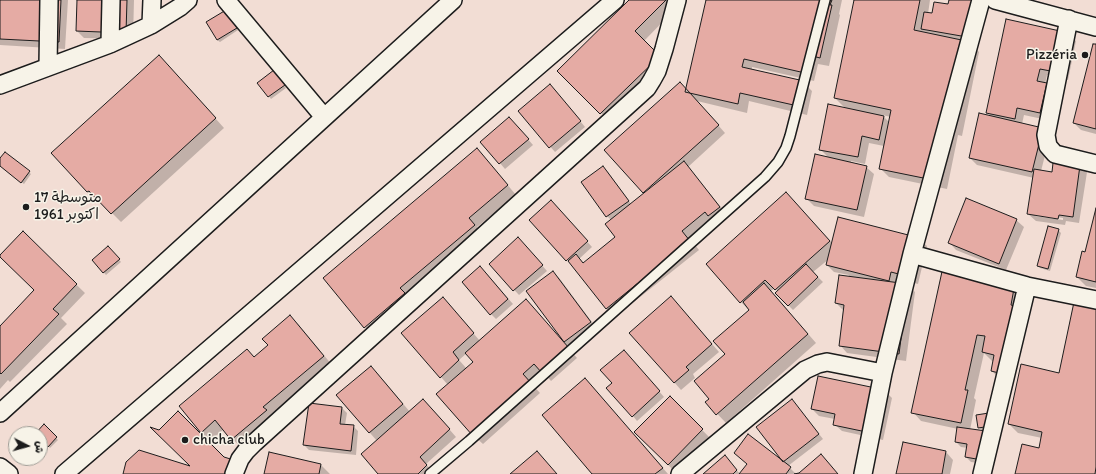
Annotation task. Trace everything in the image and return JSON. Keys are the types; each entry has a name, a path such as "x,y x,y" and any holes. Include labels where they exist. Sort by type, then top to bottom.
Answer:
{"street":[{"path":"48,67 50,0"},
{"path":"110,44 111,0"},
{"path":"151,25 152,0"},
{"path":"0,85 110,44 151,25 180,7 188,0"},
{"path":"226,0 324,117"},
{"path":"0,413 452,0"},
{"path":"64,474 615,0"},
{"path":"234,474 240,459 254,443 647,88 657,71 677,0"},
{"path":"863,474 883,373 912,254 981,0"},
{"path":"995,0 1096,27"},
{"path":"1069,19 1046,135 1048,146 1055,154 1096,164"},
{"path":"912,254 1027,286 1096,300"},
{"path":"982,474 1027,286"},
{"path":"680,474 805,370 827,362 883,373"},
{"path":"0,466 9,474"}],"lane":[{"path":"430,474 759,183 778,162 786,148 790,136 825,0"}],"building":[{"path":"0,0 61,0 59,42 0,39"},
{"path":"77,0 127,0 126,33 76,31"},
{"path":"629,0 666,0 635,31 660,56 600,114 557,71"},
{"path":"706,0 832,0 820,58 809,55 805,73 744,59 742,67 804,81 798,106 740,93 738,104 685,92"},
{"path":"854,0 920,0 914,30 971,42 938,181 879,169 891,110 834,98"},
{"path":"949,0 973,0 967,37 921,29 924,12 932,13 934,2 948,4"},
{"path":"226,10 237,28 217,40 206,22"},
{"path":"1006,19 1069,33 1061,73 1040,69 1037,81 1047,83 1040,113 1017,108 1015,119 986,113"},
{"path":"1093,44 1096,44 1096,129 1073,123"},
{"path":"159,55 216,118 111,214 89,191 87,192 51,153"},
{"path":"274,70 285,85 268,97 257,83"},
{"path":"680,82 719,125 643,193 604,150"},
{"path":"550,84 581,121 549,148 518,111"},
{"path":"828,104 884,116 879,140 862,136 858,157 819,150"},
{"path":"979,113 1043,128 1032,172 969,158"},
{"path":"509,117 529,139 499,164 480,142"},
{"path":"477,148 508,185 469,218 475,225 400,288 405,293 364,328 323,278"},
{"path":"5,152 30,171 21,183 0,166 0,158"},
{"path":"815,154 867,166 857,210 805,199"},
{"path":"1054,154 1081,158 1073,217 1059,215 1058,219 1027,214 1034,169 1052,172"},
{"path":"684,161 720,207 708,216 705,212 682,231 690,241 606,309 568,261 576,254 583,263 615,237 605,224"},
{"path":"603,166 629,201 606,217 581,182"},
{"path":"786,192 830,241 775,290 765,280 740,303 706,264"},
{"path":"966,198 1017,219 999,264 948,243"},
{"path":"551,200 588,241 566,261 529,220"},
{"path":"1096,208 1096,282 1076,277 1082,251 1085,252"},
{"path":"838,217 920,238 910,277 891,272 889,281 826,265"},
{"path":"1048,226 1059,229 1048,269 1037,266"},
{"path":"23,231 77,284 53,309 59,314 1,374 0,326 34,290 0,257 0,255"},
{"path":"518,237 543,265 513,291 489,264"},
{"path":"108,246 120,259 103,273 92,260"},
{"path":"806,264 818,277 788,306 775,293"},
{"path":"480,266 508,299 490,315 462,282"},
{"path":"943,267 1015,283 1011,305 1017,307 1003,374 991,371 994,355 982,352 985,336 977,335 965,390 968,390 961,423 911,413"},
{"path":"553,271 591,322 564,342 526,291"},
{"path":"839,275 908,284 899,354 839,346 844,305 835,303"},
{"path":"764,283 808,334 716,415 705,402 709,399 694,381 725,354 713,341 749,310 743,302"},
{"path":"671,296 712,344 686,367 689,370 674,383 629,333"},
{"path":"443,297 474,333 453,352 459,360 440,378 401,333"},
{"path":"526,299 569,348 542,373 534,364 523,374 532,384 473,436 436,394 473,362 465,353"},
{"path":"1074,302 1096,306 1095,474 1015,474 1022,444 1039,448 1042,432 1008,424 1021,364 1059,373"},
{"path":"290,315 324,356 263,407 267,410 231,440 215,420 201,433 179,406 247,349 254,357 268,345 262,339"},
{"path":"624,350 660,391 632,417 606,388 612,383 600,370"},
{"path":"371,366 403,404 369,433 336,395"},
{"path":"818,376 885,390 876,434 833,425 835,414 811,409"},
{"path":"585,378 663,468 655,474 592,474 542,415"},
{"path":"670,396 703,429 668,465 634,432"},
{"path":"423,399 450,429 420,457 427,465 418,474 378,474 361,454"},
{"path":"792,399 819,434 783,462 756,427"},
{"path":"309,403 342,407 340,424 354,425 351,451 303,445"},
{"name":"chicha club","path":"178,411 224,457 237,461 233,474 123,474 126,462 139,450 190,466 150,427 159,430"},
{"path":"989,413 991,426 978,428 976,415"},
{"path":"957,427 986,431 982,460 965,457 967,444 955,442"},
{"path":"48,428 57,437 48,447"},
{"path":"748,434 791,467 786,474 739,474 747,464 734,453"},
{"path":"903,442 946,451 942,474 896,474"},
{"path":"537,451 557,474 510,474"},
{"path":"269,452 321,464 319,474 264,474"},
{"path":"821,454 838,474 794,474 799,473"},
{"path":"725,455 737,470 733,474 703,474"}],"place":[{"name":"Pizzéria","path":"1085,55"},
{"name":"متوسطة 17 اكتوبر 1961","path":"26,207"},
{"name":"chicha club","path":"185,440"}]}
